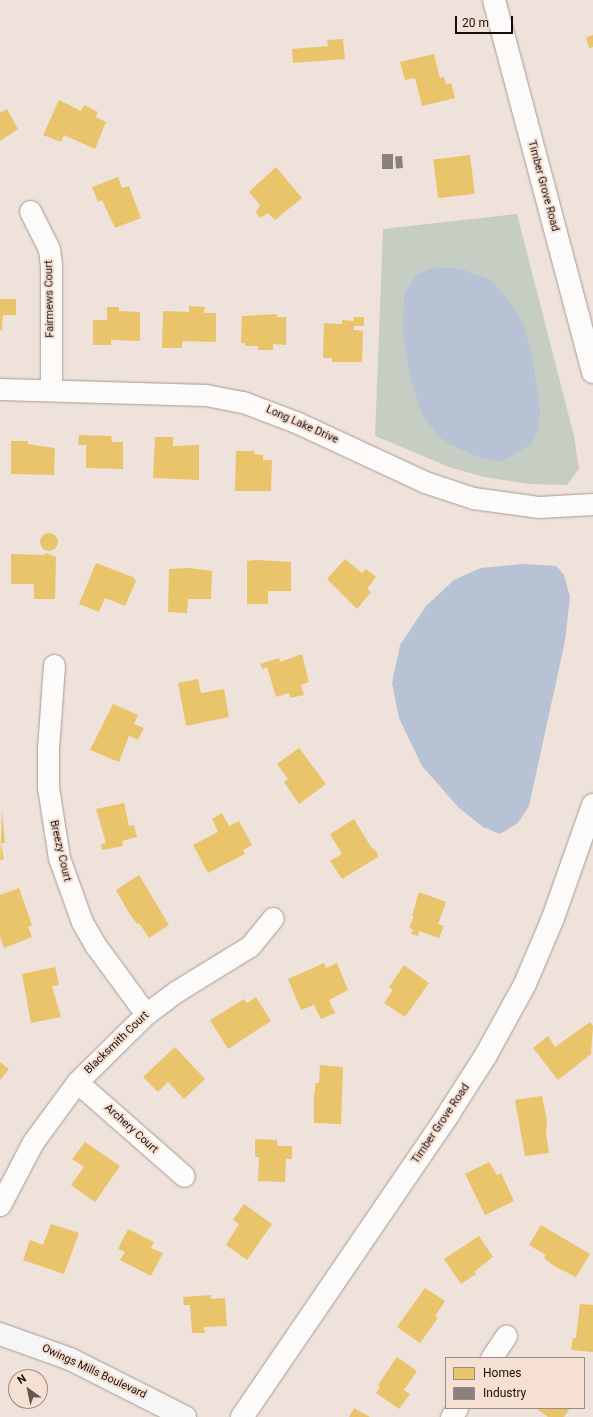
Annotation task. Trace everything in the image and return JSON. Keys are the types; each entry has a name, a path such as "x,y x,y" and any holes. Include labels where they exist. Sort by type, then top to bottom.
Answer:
{"main road":[{"name":"Owings Mills Boulevard","path":"0,1334 70,1359 185,1417"}],"street":[{"name":"Timber Grove Road","path":"494,0 593,372"},
{"name":"Fairmews Court","path":"30,211 49,250 51,265 51,390"},
{"name":"Long Lake Drive","path":"0,389 206,395 243,402 298,423 425,482 473,498 539,507 593,504"},
{"name":"Breezy Court","path":"54,666 48,748 48,787 59,858 79,914 96,946 146,1014"},
{"name":"Timber Grove Road","path":"242,1417 450,1114 486,1055 525,984 553,918 593,805"},
{"name":"Blacksmith Court","path":"0,1205 33,1142 77,1082 146,1014 177,991 250,946 273,918"},
{"name":"Archery Court","path":"77,1082 184,1176"},
{"path":"492,1357 506,1336"}],"shaded area":[{"path":"517,214 574,436 579,469 567,485 529,484 484,477 449,467 375,436 383,229"}],"water":[{"path":"436,267 461,269 491,280 509,300 524,325 533,360 540,411 538,431 532,444 501,462 478,457 449,444 438,436 421,413 409,374 403,332 404,294 417,274"},
{"path":"523,564 556,566 564,575 570,597 565,641 529,806 518,823 500,834 483,827 459,808 422,766 399,718 392,683 400,645 426,606 454,580 481,568"}],"building: Homes":[{"path":"593,35 593,47 589,48 586,37"},
{"path":"343,39 345,59 293,63 292,49 328,46 327,40"},
{"path":"434,54 440,78 444,77 446,84 451,83 455,98 422,106 415,78 405,80 400,62"},
{"path":"59,100 81,111 84,105 98,112 96,117 106,122 95,149 64,135 61,142 43,135"},
{"path":"7,109 18,129 0,141 0,113"},
{"path":"470,155 475,194 438,198 433,160"},
{"path":"276,167 302,198 275,220 268,213 260,218 256,212 260,205 249,192"},
{"path":"118,177 122,188 129,186 141,218 115,228 102,200 98,202 92,187"},
{"path":"0,299 16,299 16,315 3,315 2,330 0,330"},
{"path":"189,306 205,307 204,313 216,313 216,342 182,341 182,348 162,348 163,311 189,312"},
{"path":"107,307 119,307 119,311 140,312 140,341 111,340 111,345 93,345 93,320 107,320"},
{"path":"277,314 277,317 286,317 286,345 273,344 273,350 258,350 258,346 245,346 245,343 241,343 242,316"},
{"path":"354,317 364,317 364,326 354,326 353,330 363,331 362,362 332,362 332,358 323,358 324,323 342,324 342,320 354,321"},
{"path":"79,435 111,436 112,442 123,442 123,469 86,468 86,445 78,445"},
{"path":"155,437 173,437 173,446 199,445 199,480 153,478"},
{"path":"11,441 28,441 28,444 55,448 54,475 11,474"},
{"path":"236,451 254,451 254,454 263,455 263,460 272,460 271,491 235,491"},
{"path":"49,533 55,536 58,542 55,548 49,551 43,548 40,542 43,536"},
{"path":"46,553 56,557 55,599 34,599 34,584 11,584 11,554 44,555"},
{"path":"345,559 362,573 366,569 376,577 367,589 371,592 357,609 327,579"},
{"path":"257,560 291,562 291,591 268,591 268,604 247,604 247,561"},
{"path":"96,563 133,577 136,581 125,606 105,598 99,612 79,604"},
{"path":"189,568 212,571 211,599 188,599 187,613 168,612 169,569"},
{"path":"302,654 309,682 301,685 304,695 290,698 289,693 276,697 267,667 262,669 260,664 279,658 280,662"},
{"path":"198,679 201,693 224,689 229,717 186,726 178,683"},
{"path":"113,704 138,715 134,724 144,728 138,740 129,736 119,762 90,750"},
{"path":"299,748 326,784 299,804 284,782 288,779 277,764"},
{"path":"124,803 129,826 134,825 137,837 122,841 123,846 102,850 101,844 106,843 96,809"},
{"path":"2,810 5,843 1,843 4,859 0,860"},
{"path":"222,813 229,826 239,821 252,845 243,850 245,854 208,873 193,845 218,832 212,819"},
{"path":"354,819 371,847 377,852 378,857 342,879 330,861 342,854 330,834"},
{"path":"139,875 169,925 149,938 139,923 137,924 129,913 116,890"},
{"path":"19,888 32,925 28,927 32,937 4,948 0,937 0,895"},
{"path":"419,892 446,902 438,924 444,926 439,938 419,931 418,936 411,934 413,929 409,928 414,916 412,916"},
{"path":"324,963 326,968 337,963 348,990 329,1000 335,1013 321,1019 314,1005 301,1010 288,979"},
{"path":"404,965 429,983 405,1017 384,1003 393,990 389,987"},
{"path":"55,967 59,985 52,986 61,1017 31,1023 22,974"},
{"path":"256,997 271,1021 228,1049 210,1020 244,999 247,1003"},
{"path":"590,1022 593,1026 591,1054 558,1080 533,1048 548,1036 555,1047"},
{"path":"175,1047 205,1079 184,1099 168,1082 158,1092 143,1077"},
{"path":"0,1062 9,1069 0,1080"},
{"path":"320,1065 343,1067 341,1124 314,1123 314,1096 316,1083 319,1083"},
{"path":"542,1096 547,1121 546,1134 549,1153 525,1156 515,1100"},
{"path":"255,1139 277,1140 277,1146 292,1146 292,1159 286,1159 285,1182 258,1181 259,1157 255,1157"},
{"path":"85,1142 120,1166 95,1202 71,1185 84,1167 72,1159"},
{"path":"489,1162 497,1175 501,1173 514,1201 485,1215 465,1174"},
{"path":"244,1204 272,1224 247,1260 226,1245 239,1224 233,1220"},
{"path":"51,1224 79,1233 64,1274 23,1260 30,1240 43,1245"},
{"path":"541,1225 590,1254 576,1277 554,1266 544,1258 546,1255 529,1245"},
{"path":"128,1229 154,1242 151,1248 163,1253 151,1276 120,1260 125,1252 118,1249"},
{"path":"479,1236 493,1257 475,1271 476,1274 461,1284 444,1259"},
{"path":"425,1288 445,1301 435,1316 438,1318 420,1343 397,1327"},
{"path":"211,1295 211,1299 225,1298 227,1326 204,1327 205,1333 192,1333 190,1305 184,1305 183,1297"},
{"path":"580,1304 593,1305 593,1352 571,1350 573,1338 576,1338"},
{"path":"397,1357 417,1371 404,1390 410,1394 399,1409 376,1393 380,1387 378,1385"},
{"path":"354,1408 370,1417 349,1417"},
{"path":"569,1409 564,1417 548,1417 538,1410"}],"building: Industry":[{"path":"382,154 393,154 393,169 382,169"},
{"path":"402,156 403,168 396,169 395,157"}]}
